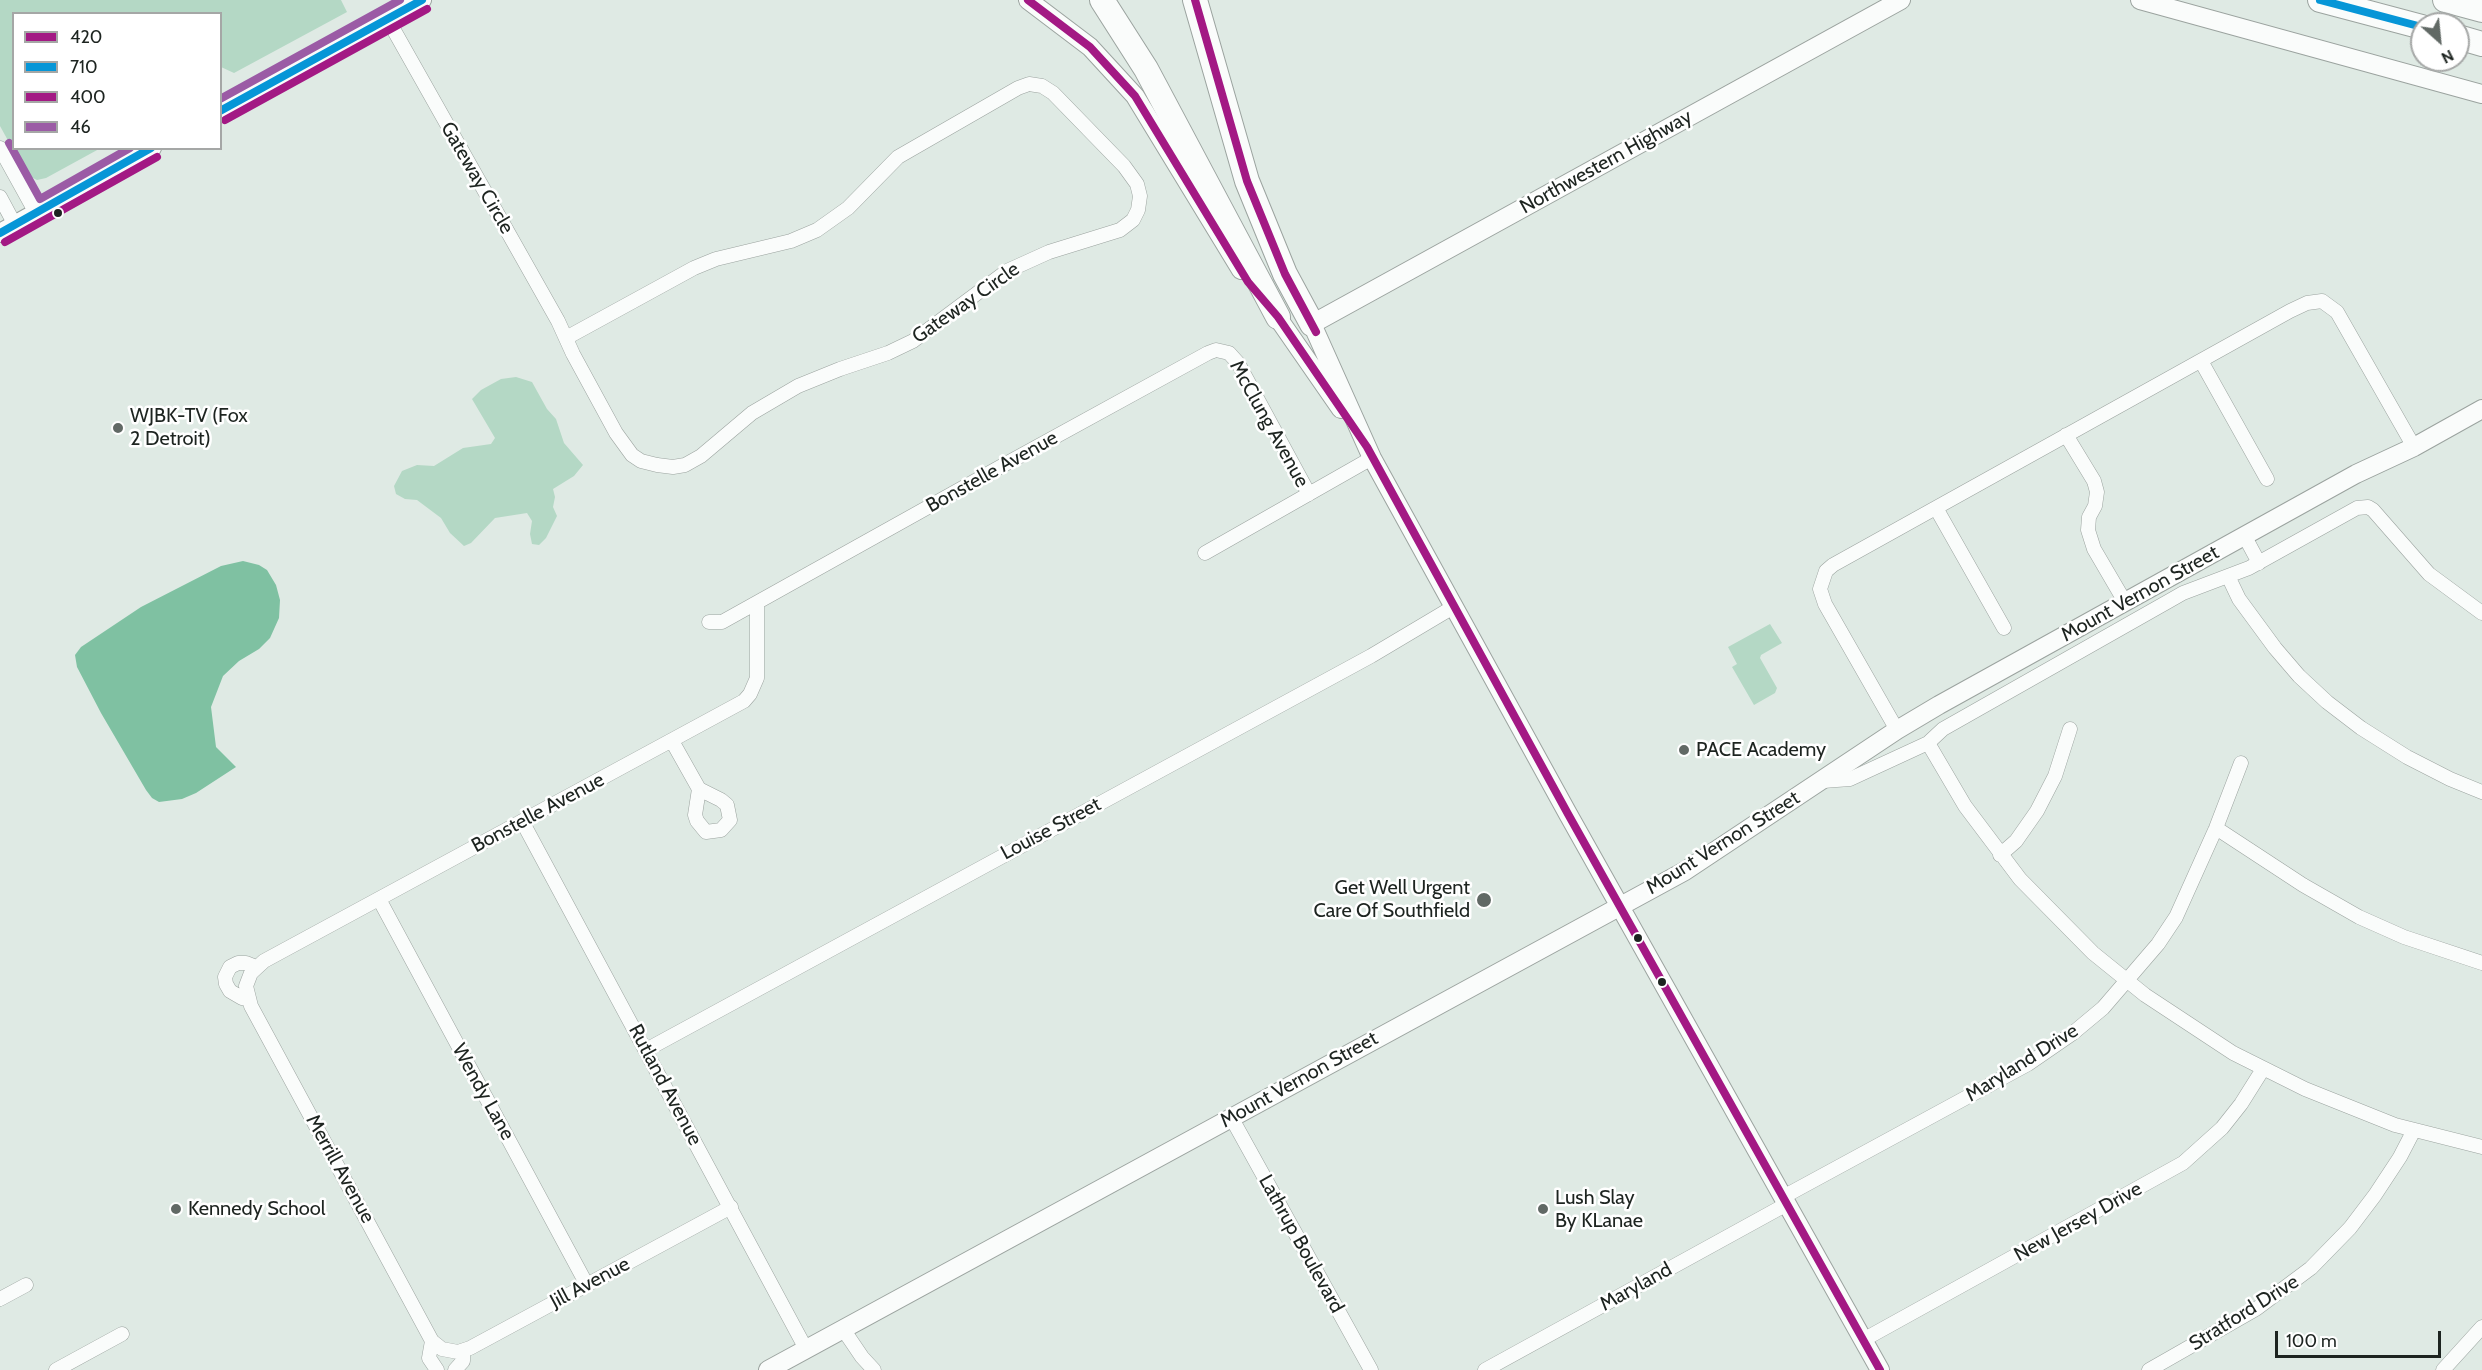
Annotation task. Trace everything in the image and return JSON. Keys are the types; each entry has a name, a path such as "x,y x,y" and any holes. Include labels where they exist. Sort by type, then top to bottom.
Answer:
{"highway":[{"path":"1102,0 1146,69 1278,317"},
{"path":"1195,0 1247,181 1285,274 1312,324"},
{"path":"2320,0 2410,24"},
{"path":"2445,0 2482,10"},
{"path":"2474,0 2482,4"}],"main road":[{"path":"222,110 422,0"},
{"path":"1028,0 1090,47 1135,96 1248,282 1278,317 1370,453"},
{"name":"Northwestern Highway","path":"1312,324 1901,0"},
{"path":"2140,0 2482,94"},
{"path":"8,229 148,150"},
{"path":"1312,324 1370,453 1880,1370"},
{"name":"Mount Vernon Street","path":"768,1370 1703,860 1897,730 2356,474 2414,447 2482,410"}],"street":[{"name":"Gateway Circle","path":"387,18 627,449 637,458 666,467 679,467 701,456 752,414 798,386 888,353 913,341 1007,271 1049,252 1127,226 1136,215 1140,204 1137,184 1124,166 1053,93 1042,86 1029,84 980,109 898,157 848,208 817,230 791,241 716,259 694,268 566,338"},
{"path":"0,148 36,213"},
{"path":"0,197 8,229"},
{"path":"1897,730 1825,604 1820,588 1822,580 1833,565 2299,306 2314,301 2329,304 2345,322 2414,447"},
{"name":"Bonstelle Avenue","path":"709,622 722,622 758,603 1208,353 1224,350 1229,353"},
{"name":"McClung Avenue","path":"1229,353 1238,363 1309,494"},
{"path":"2201,361 2267,479"},
{"path":"2066,435 2094,481 2097,492 2088,530 2094,549 2125,602"},
{"name":"McClung Avenue","path":"1205,553 1309,494 1370,453"},
{"path":"1820,782 1850,779 1928,743 1943,729 2169,601 2259,562 2356,508 2368,507 2377,513 2429,574 2482,613"},
{"path":"1936,508 2004,628"},
{"path":"2244,536 2259,562"},
{"path":"2228,576 2239,598 2275,648 2299,676 2327,702 2361,728 2407,757 2482,792"},
{"name":"Bonstelle Avenue","path":"247,980 256,967 734,707 750,694 758,678 758,603"},
{"name":"Louise Street","path":"646,1050 1371,656 1455,606"},
{"path":"2001,855 2016,841 2037,811 2058,768 2070,729"},
{"path":"672,741 699,789"},
{"path":"1928,743 1961,800 2001,855 2038,900 2067,929 2128,981 2188,1024 2263,1069 2346,1107 2414,1130 2482,1147"},
{"name":"Maryland Drive","path":"1785,1200 2028,1064 2089,1021 2128,981 2176,917 2216,828 2241,763"},
{"name":"Rutland Avenue","path":"522,821 806,1349"},
{"path":"2216,828 2311,890 2353,914 2404,937 2482,963"},
{"name":"Wendy Lane","path":"379,899 587,1285"},
{"path":"248,999 230,991 225,977 230,967 238,963 256,967"},
{"name":"Merrill Avenue","path":"247,980 248,999 432,1341 447,1351"},
{"name":"New Jersey Drive","path":"1863,1341 2183,1163 2222,1128 2241,1104 2263,1069"},
{"name":"Lathrup Boulevard","path":"1231,1117 1371,1370"},
{"name":"Stratford Drive","path":"2150,1370 2256,1309 2311,1269 2350,1228 2375,1195 2400,1157 2414,1130"},
{"name":"Maryland","path":"1485,1370 1785,1200"},
{"name":"Jill Avenue","path":"447,1351 464,1351 731,1207"},
{"path":"0,1299 26,1285"},
{"path":"2444,1370 2482,1327"},
{"path":"843,1329 874,1370"},
{"path":"56,1370 122,1334"},
{"path":"432,1341 429,1358 437,1370"},
{"path":"455,1370 463,1361 464,1351"}],"shaded area":[{"path":"0,0 341,0 347,12 234,73 222,67 222,12 12,12 12,148 0,126"},
{"path":"13,150 97,150 46,178 37,180 27,175"},
{"path":"516,377 532,382 547,409 556,419 564,443 583,465 574,476 553,489 555,497 553,507 557,516 546,538 539,545 532,544 530,534 532,521 527,513 495,518 471,543 464,546 450,533 441,518 417,500 405,499 396,494 394,486 402,471 417,465 434,466 463,448 491,444 495,438 472,399 481,390 501,379"},
{"path":"243,561 259,565 267,570 276,585 280,600 279,618 270,638 223,676 211,707 216,747 236,767 196,793 182,799 159,802 152,798 146,790 101,713 77,667 75,655 81,647 141,607 221,566"},
{"path":"1770,624 1782,643 1761,655 1760,658 1777,688 1775,693 1754,705 1732,667 1737,664 1728,647"}],"transit line":[{"name":"46","path":"222,98 400,0"},
{"name":"710","path":"222,110 422,0"},
{"name":"420","path":"1028,0 1090,47 1135,96 1248,282 1278,317 1367,447 1568,814 1880,1370"},
{"name":"420","path":"1195,0 1247,181 1285,274 1316,332"},
{"name":"710","path":"2320,0 2410,24"},
{"name":"400","path":"225,120 427,9"},
{"name":"46","path":"9,143 12,148"},
{"name":"46","path":"13,150 40,199 126,150"},
{"name":"710","path":"0,233 147,150"},
{"name":"400","path":"5,242 157,157"}],"place":[{"name":"WJBK-TV (Fox 2 Detroit)","path":"118,428"},
{"name":"PACE Academy","path":"1684,750"},
{"name":"Get Well Urgent Care Of Southfield","path":"1484,900"},
{"name":"Kennedy School","path":"176,1209"},
{"name":"Lush Slay By KLanae","path":"1543,1209"}]}
